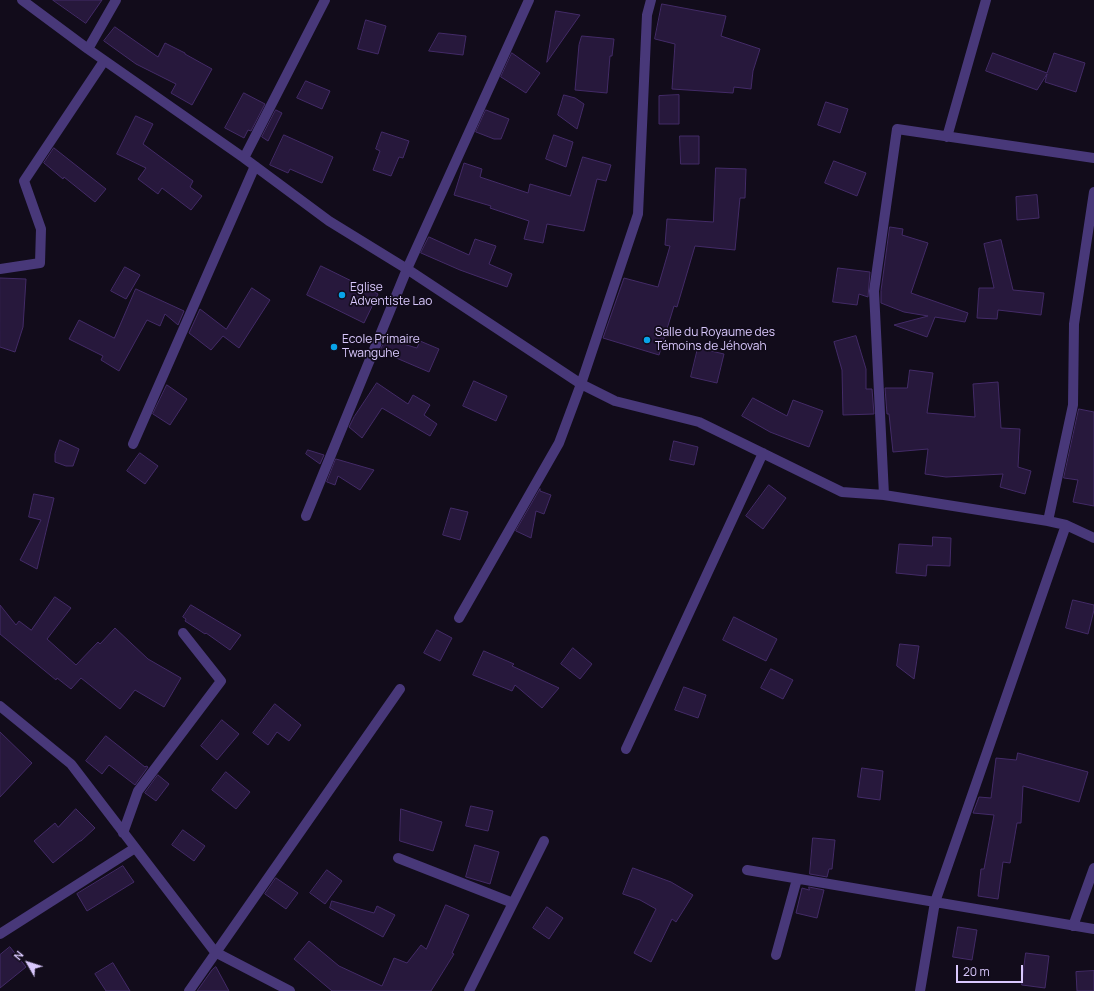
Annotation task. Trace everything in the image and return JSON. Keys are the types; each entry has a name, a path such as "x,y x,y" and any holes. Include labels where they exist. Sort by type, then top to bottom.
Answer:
{"street":[{"path":"22,0 104,61 244,158 329,221 407,270 581,384 615,401 699,422 842,492 884,495 1048,521 1066,525 1094,538"},
{"path":"88,49 116,0"},
{"path":"244,158 325,0"},
{"path":"306,516 407,270 529,0"},
{"path":"459,618 559,443 581,384 638,214 647,15 651,0"},
{"path":"947,137 986,0"},
{"path":"0,269 40,263 41,229 24,181 104,61"},
{"path":"884,495 874,291 897,128 947,137 1094,158"},
{"path":"133,444 255,166"},
{"path":"1048,521 1073,405 1074,324 1094,192"},
{"path":"626,749 763,453"},
{"path":"920,991 935,902 1066,525"},
{"path":"123,833 138,791 221,681 183,633"},
{"path":"189,991 400,689"},
{"path":"2,712 71,764 215,952 290,991"},
{"path":"469,991 544,841"},
{"path":"0,934 135,848"},
{"path":"398,858 513,904"},
{"path":"1073,926 1094,868"},
{"path":"747,870 1094,929"},
{"path":"776,955 797,879"}],"building":[{"path":"53,0 102,0 86,23"},
{"path":"662,4 726,16 721,36 760,49 753,71 751,89 734,87 733,93 672,89 675,44 655,39"},
{"path":"556,11 580,15 547,62"},
{"path":"366,20 386,26 378,54 358,49"},
{"path":"115,27 158,57 165,43 212,69 192,105 171,93 176,84 136,64 104,41"},
{"path":"439,33 466,36 463,55 429,51"},
{"path":"582,36 614,39 612,56 610,56 607,93 575,90 579,45"},
{"path":"512,53 540,73 526,93 501,77"},
{"path":"993,53 1047,73 1054,53 1085,63 1076,92 1045,82 1047,74 1037,90 986,71"},
{"path":"306,81 330,91 322,109 297,98"},
{"path":"244,93 265,104 251,131 248,130 244,138 225,128"},
{"path":"564,95 575,98 584,104 577,129 558,115"},
{"path":"679,95 679,124 659,124 659,96"},
{"path":"826,102 848,109 840,133 818,125"},
{"path":"276,110 282,113 268,141 262,137"},
{"path":"486,110 509,119 501,139 494,139 476,132"},
{"path":"136,116 153,124 143,144 193,181 190,187 202,196 191,210 162,188 158,194 138,179 146,168 117,154"},
{"path":"382,132 409,141 403,158 399,157 391,176 373,170 380,151 376,149"},
{"path":"284,135 333,157 322,183 290,169 288,173 270,165"},
{"path":"554,135 573,142 566,167 546,159"},
{"path":"680,136 699,136 699,164 681,164"},
{"path":"54,148 106,189 95,202 44,163"},
{"path":"583,157 611,165 606,181 597,179 584,231 547,224 543,243 524,239 529,221 490,208 491,206 454,195 464,163 482,169 480,177 528,193 530,184 570,196"},
{"path":"834,161 866,173 857,196 825,183"},
{"path":"716,168 746,169 745,198 740,198 735,250 695,246 677,307 674,306 659,355 603,338 624,278 658,287 670,246 665,245 667,219 713,222"},
{"path":"1037,195 1039,218 1017,220 1016,197"},
{"path":"890,227 903,229 902,235 928,243 911,293 968,313 965,322 935,317 927,337 894,325 928,316 904,312 881,303 881,291"},
{"path":"429,237 469,255 475,239 496,246 489,264 512,274 507,287 460,270 421,253"},
{"path":"1001,240 1013,290 1044,293 1041,315 998,310 997,319 977,318 979,288 994,288 984,244"},
{"name":"Eglise Adventiste Lao","path":"321,266 378,294 364,323 307,295"},
{"path":"125,267 140,275 126,299 111,291"},
{"path":"838,268 870,272 868,297 859,294 857,305 833,302"},
{"path":"0,278 26,279 23,327 15,352 0,347"},
{"path":"252,288 270,300 239,348 223,336 211,350 189,333 200,309 226,329"},
{"path":"136,289 184,311 178,325 165,314 160,326 147,320 119,371 101,360 103,356 69,339 79,320 114,338"},
{"path":"856,336 866,369 866,389 872,389 874,414 843,415 842,370 834,342"},
{"path":"386,339 417,348 420,341 439,349 429,372 380,351"},
{"path":"698,348 724,354 717,383 691,377"},
{"path":"910,370 933,373 927,413 975,417 973,384 998,382 1001,428 1020,429 1018,467 1031,471 1025,494 1000,487 1003,474 946,477 925,474 928,449 893,452 889,414 887,414 885,388 907,388"},
{"path":"474,381 507,396 496,421 463,406"},
{"path":"377,383 408,404 413,395 430,405 424,415 437,424 430,436 382,408 362,438 349,427"},
{"path":"167,385 187,399 170,425 153,414"},
{"path":"753,398 787,416 793,400 823,411 809,447 770,432 742,416"},
{"path":"1079,409 1094,412 1094,506 1073,502 1078,480 1064,478"},
{"path":"60,440 79,449 73,466 66,466 55,462 55,454"},
{"path":"674,441 698,447 694,465 670,460"},
{"path":"308,450 324,455 320,464 306,454"},
{"path":"140,453 158,466 145,484 127,471"},
{"path":"336,459 374,470 360,490 338,476 335,485 327,482"},
{"path":"769,485 786,498 763,529 746,516"},
{"path":"540,489 540,491 551,495 544,514 536,511 531,538 516,531"},
{"path":"34,494 54,498 37,569 20,560 41,520 29,517"},
{"path":"451,508 468,512 460,540 443,535"},
{"path":"933,537 951,538 950,566 927,565 926,576 896,573 899,544 932,546"},
{"path":"55,597 71,608 47,639 76,665 98,642 100,644 115,628 148,659 181,678 164,707 135,690 120,709 81,678 71,689 57,678 56,680 0,634 0,605 16,625 19,621 31,630"},
{"path":"1073,600 1094,605 1088,634 1066,628"},
{"path":"191,605 241,635 230,650 206,633 205,634 185,621 186,619 183,617"},
{"path":"734,617 777,639 766,661 723,640"},
{"path":"437,630 452,638 440,661 424,653"},
{"path":"900,644 919,646 914,679 897,666"},
{"path":"573,648 592,664 580,679 561,664"},
{"path":"484,651 514,664 512,666 559,688 542,708 515,685 512,691 473,675"},
{"path":"771,669 793,680 783,699 761,688"},
{"path":"684,687 706,695 698,718 675,710"},
{"path":"275,704 301,725 289,741 277,732 268,745 253,733"},
{"path":"222,720 239,734 217,760 201,746"},
{"path":"0,732 32,763 0,797"},
{"path":"106,736 145,767 148,767 135,785 109,765 102,774 86,761"},
{"path":"1018,753 1088,772 1079,802 1023,786 1021,823 1017,823 1010,863 1003,862 998,899 978,896 981,869 984,869 994,815 973,813 979,797 991,798 996,758 1016,760"},
{"path":"862,768 883,771 880,800 858,797"},
{"path":"226,772 250,792 236,809 212,790"},
{"path":"158,775 169,784 156,801 145,793"},
{"path":"471,806 493,811 488,831 466,826"},
{"path":"76,809 95,828 53,863 34,841 55,823 58,827"},
{"path":"401,809 442,822 433,851 400,841"},
{"path":"183,830 205,846 194,861 172,845"},
{"path":"813,838 835,840 832,869 829,869 827,877 810,874"},
{"path":"475,845 499,852 490,884 466,877"},
{"path":"123,866 134,882 87,911 77,894"},
{"path":"633,868 671,882 693,895 676,922 672,919 651,962 634,953 656,909 640,900 623,894"},
{"path":"327,870 342,881 325,904 310,893"},
{"path":"276,878 298,893 286,909 265,894"},
{"path":"809,887 824,890 817,918 796,913 802,888 809,890"},
{"path":"332,901 374,913 377,906 395,915 383,937 330,908"},
{"path":"446,905 469,915 452,953 454,954 431,991 332,991 294,959 309,941 339,966 382,986 394,958 407,963 421,945 426,949"},
{"path":"547,907 563,918 549,939 533,928"},
{"path":"958,927 977,930 972,960 953,957"},
{"path":"10,947 26,967 0,988 0,955"},
{"path":"1026,953 1049,956 1045,988 1022,985"},
{"path":"113,963 130,991 106,991 95,974"},
{"path":"216,967 229,991 197,991 212,970"},
{"path":"1094,971 1094,991 1077,991 1076,972"}],"place":[{"name":"Eglise Adventiste Lao","path":"342,295"},
{"name":"Salle du Royaume des Témoins de Jéhovah","path":"647,340"},
{"name":"Ecole Primaire Twanguhe","path":"334,347"}]}
